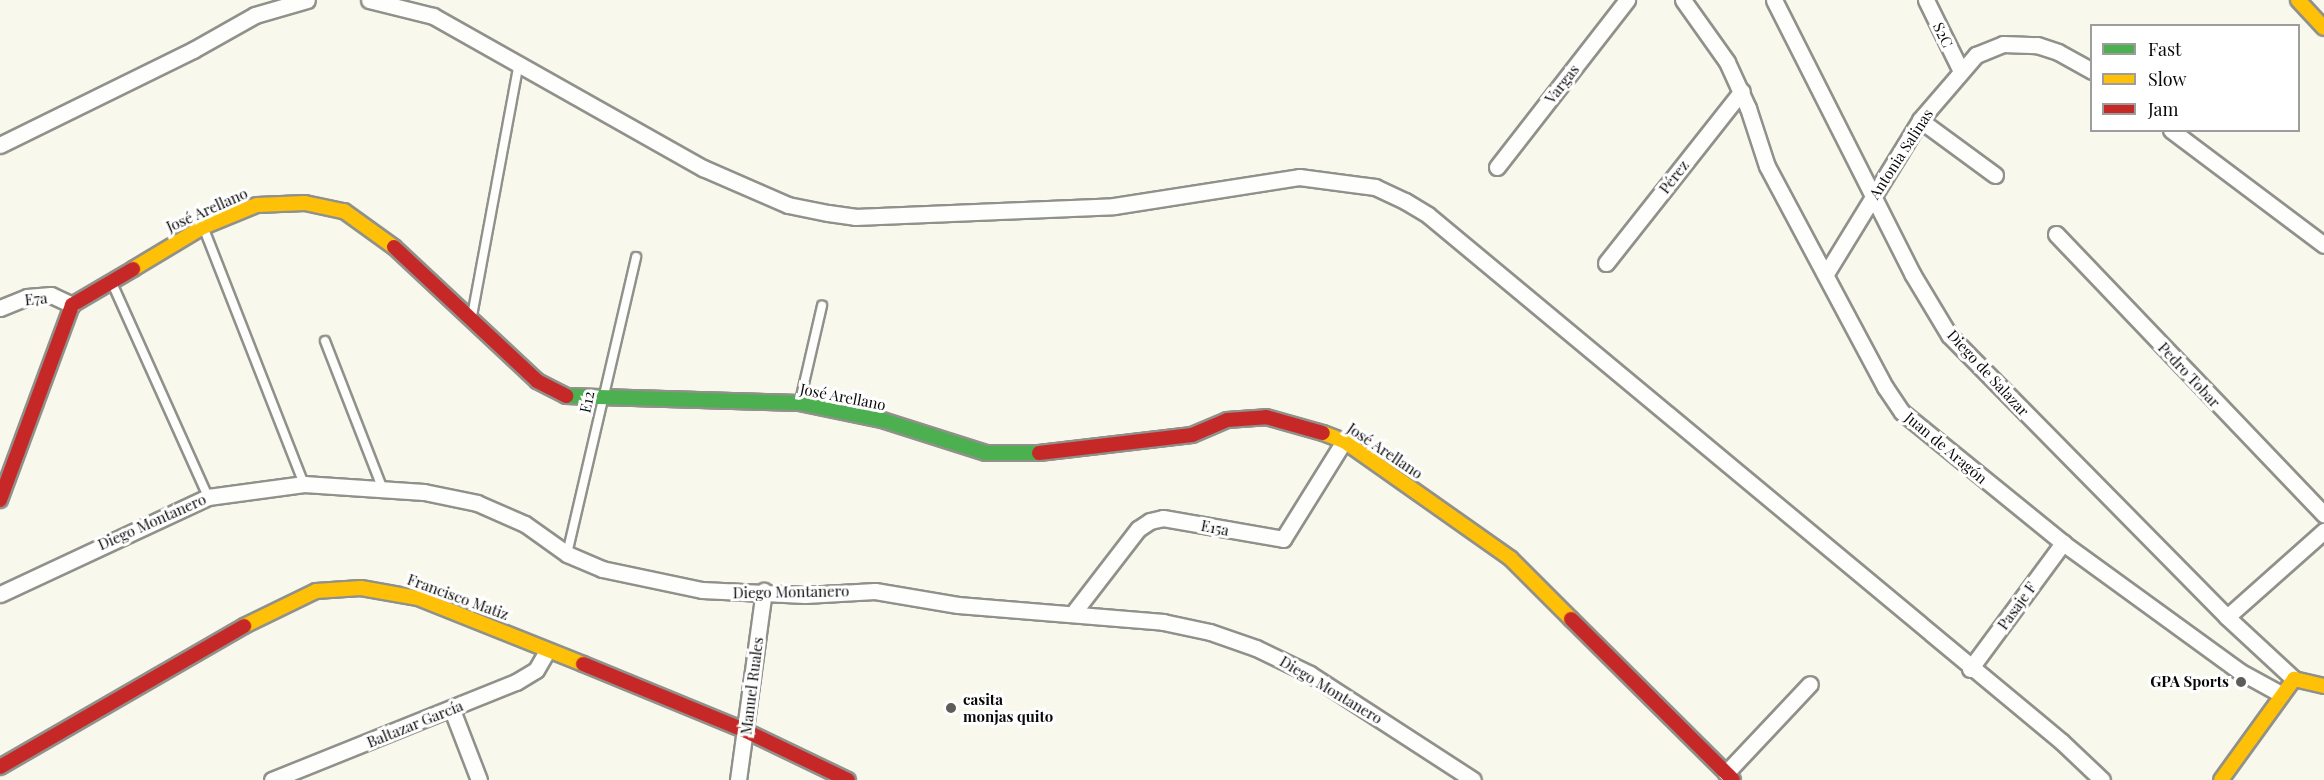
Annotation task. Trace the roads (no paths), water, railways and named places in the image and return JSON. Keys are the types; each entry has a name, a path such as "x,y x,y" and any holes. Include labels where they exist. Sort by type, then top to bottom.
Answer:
{"main road":[{"path":"2298,0 2324,28"},
{"name":"José Arellano","path":"72,305 203,227 257,205 305,203 344,211 378,232 537,381 571,399 800,404 882,420 986,453 1025,455 1181,436 1227,420 1266,417 1307,426 1344,441 1511,559 1730,777"},
{"path":"0,500 72,305"},
{"name":"Francisco Matiz","path":"0,767 220,637 316,591 361,588 388,590 495,627 547,651 746,731 848,780"},
{"path":"2221,780 2294,679 2324,686"}],"street":[{"path":"0,145 194,50 255,15 307,0"},
{"path":"369,0 433,16 703,168 788,205 828,213 855,217 1114,206 1299,177 1375,187 1428,215 1970,669 2062,742 2102,780"},
{"name":"Vargas","path":"1497,167 1627,0"},
{"name":"Juan de Aragón","path":"1683,0 1712,37 1742,91 1767,166 1827,272 1885,387 1902,412 2063,543 2239,672 2281,694"},
{"name":"Diego de Salazar","path":"1774,0 1875,194 1913,275 1949,335 2227,617 2294,679"},
{"name":"S2C","path":"1926,0 1961,71"},
{"name":"Antonia Salinas","path":"1827,272 1920,120 1976,55 2018,43 2058,52 2090,70"},
{"name":"Pérez","path":"1606,262 1742,91"},
{"path":"1920,120 1995,175"},
{"path":"2174,132 2324,245"},
{"name":"Pedro Tobar","path":"2056,234 2324,514"},
{"name":"E7a","path":"0,308 27,297 51,295 72,305"},
{"name":"E15a","path":"1074,612 1138,529 1150,521 1163,518 1284,539 1344,441"},
{"name":"Diego Montanero","path":"0,594 208,497 304,484 382,487 477,503 525,524 567,554 602,569 666,584 735,593 764,591 805,595 875,591 968,606 1074,612 1163,622 1256,648 1310,674 1473,780"},
{"path":"2227,617 2324,531"},
{"name":"Pasaje F","path":"1970,669 2063,543"},
{"name":"Manuel Ruales","path":"738,780 764,591"},
{"name":"Baltazar García","path":"272,780 295,776 516,682 536,670 547,651"},
{"path":"1730,777 1810,684"},
{"path":"452,710 479,780"}],"lane":[{"path":"472,320 519,63"},
{"path":"203,227 304,484"},
{"name":"E12","path":"567,554 636,257"},
{"path":"112,281 208,497"},
{"path":"800,404 822,306"},
{"path":"325,341 382,487"}],"place":[{"name":"GPA Sports","path":"2241,682"},
{"name":"casita monjas quito","path":"951,708"}]}
